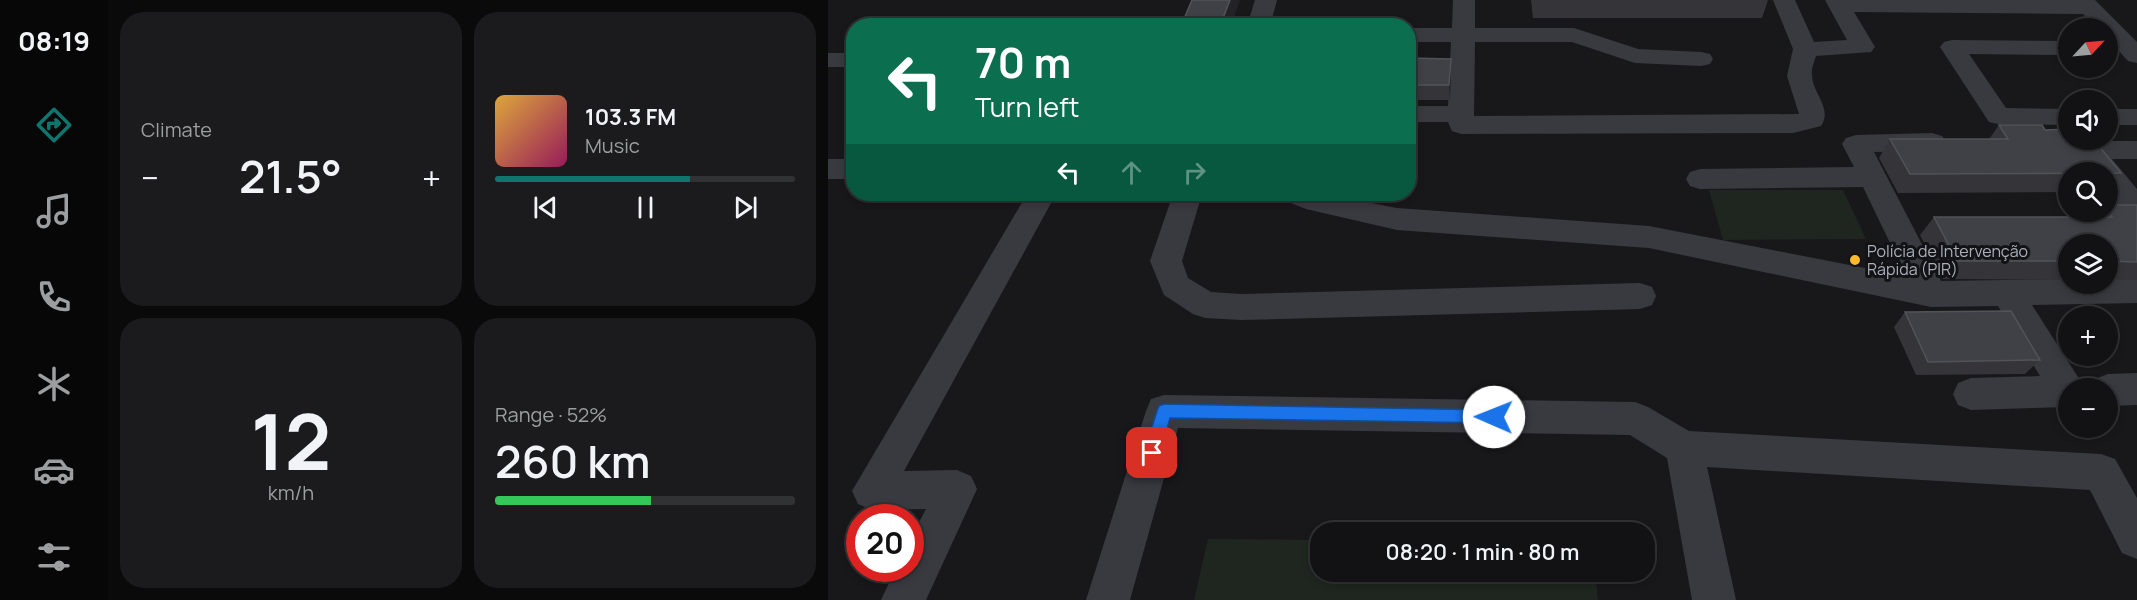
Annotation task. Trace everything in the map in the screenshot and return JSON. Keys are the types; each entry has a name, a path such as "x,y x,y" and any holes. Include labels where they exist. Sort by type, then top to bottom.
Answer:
{"lane":[{"path":"1260,18 1266,0"},
{"path":"1464,0 1461,125 1793,124 1812,120 1812,110 1799,76 1805,49 1784,0"},
{"path":"1805,49 1863,47 1838,2 2086,4 2125,51"},
{"path":"1416,35 1574,35 1635,56 1701,59"},
{"path":"2058,48 1952,47 1998,116 2058,117"},
{"path":"828,60 846,60"},
{"path":"1416,114 1461,114"},
{"path":"2118,117 2137,117"},
{"path":"1931,294 1856,144 1974,141 2058,143"},
{"path":"2118,148 2137,150"},
{"path":"2085,150 2096,162"},
{"path":"828,169 846,169"},
{"path":"1700,179 1873,177"},
{"path":"2118,186 2137,209"},
{"path":"903,600 957,489 873,492 1037,201"},
{"path":"1185,201 1166,261 1175,286 1205,305 1241,308 1640,297"},
{"path":"1314,201 1397,219 1649,237 1931,294 2137,290"},
{"path":"2007,293 2060,378"},
{"path":"2118,390 2137,389"},
{"path":"1971,394 2058,390"},
{"path":"1108,600 1164,411 1635,419 1684,448 2101,472 2137,538"},
{"path":"1684,448 1714,600"}],"shaded area":[{"path":"1709,190 1843,190 1866,239 1723,240"},
{"path":"1208,539 1310,540 1310,582 1596,582 1598,600 1194,600"}],"building":[{"path":"1192,0 1230,0 1223,18 1184,18"},
{"path":"1416,58 1451,59 1449,85 1416,85"},
{"path":"1999,125 2042,125 2045,130 2058,129 2058,150 2102,150 2112,162 2058,162 2058,173 1910,174 1890,139 2008,139"},
{"path":"2118,205 2137,205 2137,262 2118,261 2118,234 2058,234 2058,261 1957,261 1934,217 2058,217 2058,222 2118,222"},
{"path":"2011,311 2040,360 1928,362 1905,312"}],"place":[{"name":"Polícia de Intervenção Rápida (PIR)","path":"1855,260"}],"route":[{"path":"1152,453 1164,411 1494,417"}]}
